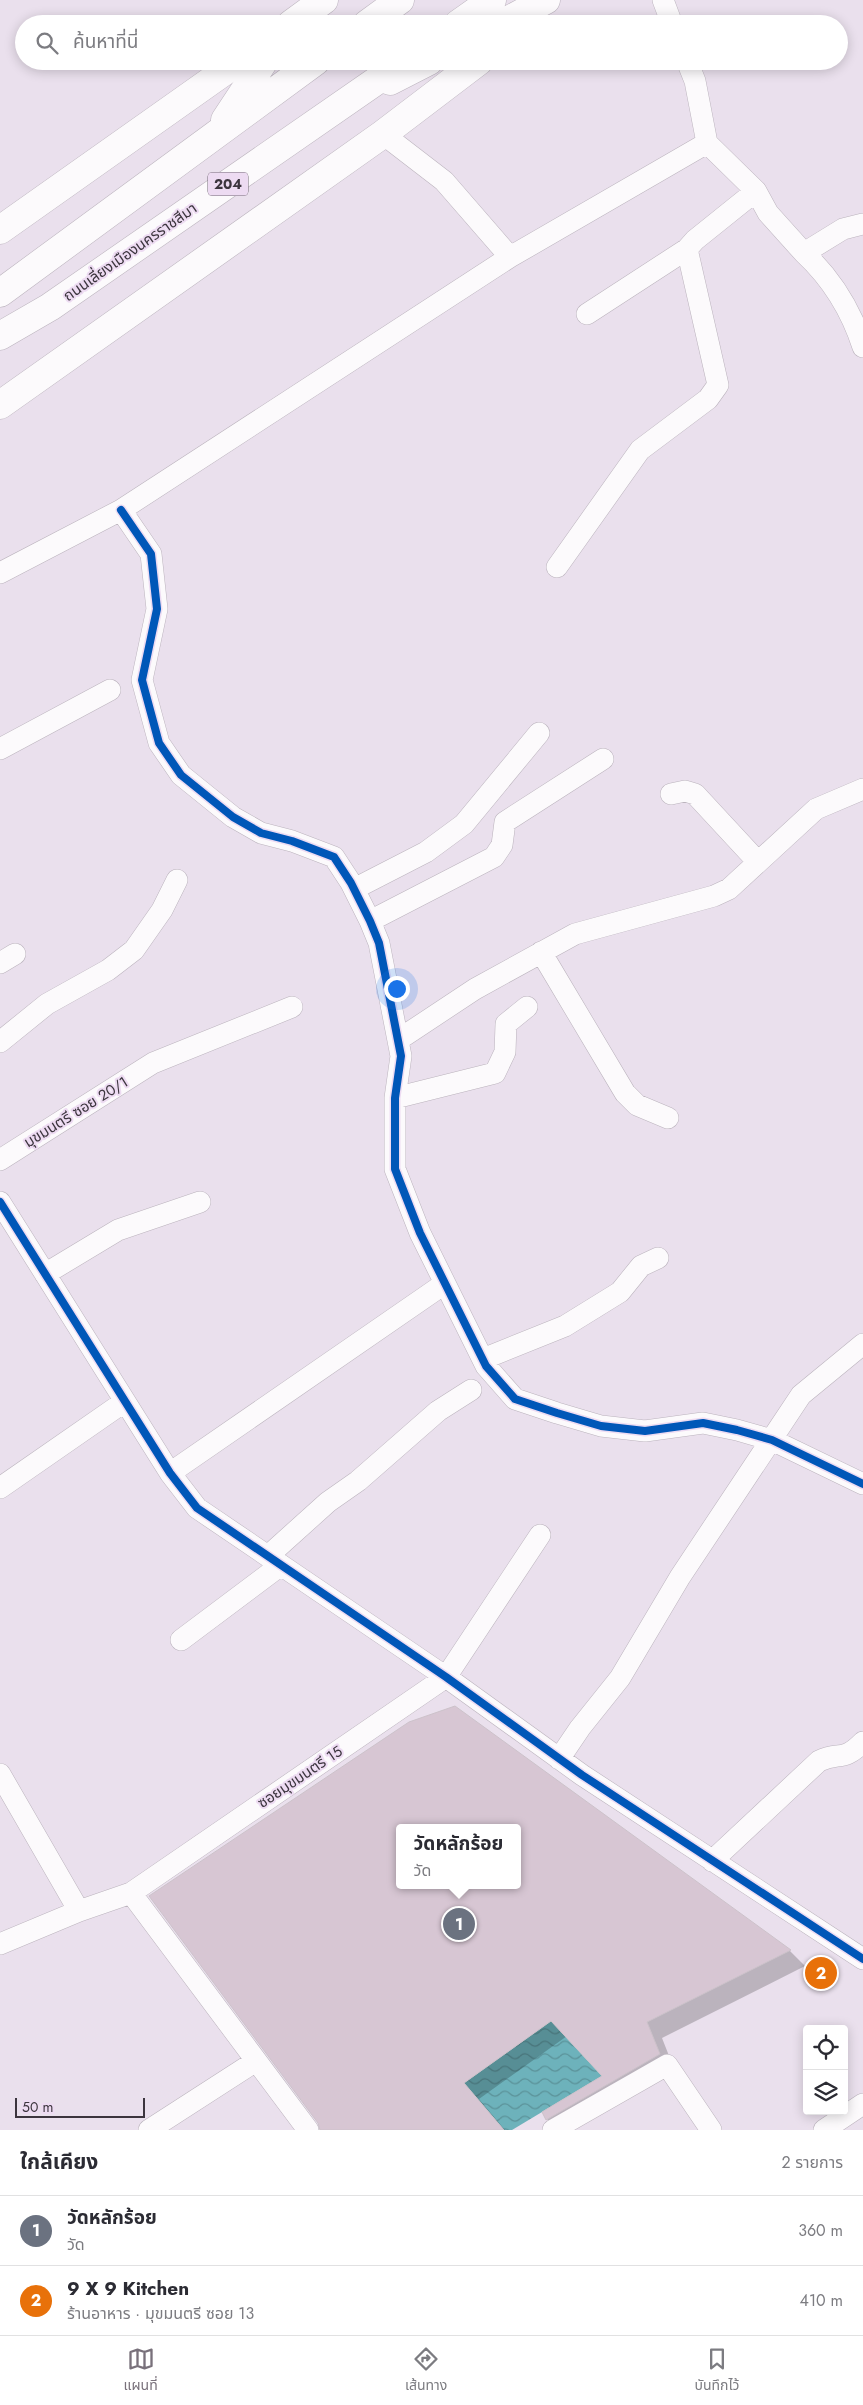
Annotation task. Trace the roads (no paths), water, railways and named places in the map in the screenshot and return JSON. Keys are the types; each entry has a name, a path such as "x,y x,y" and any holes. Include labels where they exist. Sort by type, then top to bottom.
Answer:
{"main road":[{"path":"303,15 324,0"},
{"path":"379,15 400,0"},
{"path":"471,15 492,0"},
{"path":"518,15 546,0"},
{"path":"540,15 559,0"},
{"path":"0,230 226,70"},
{"path":"215,136 258,70"},
{"path":"0,293 304,70"},
{"name":"ถนนเลี่ยงเมืองนครราชสีมา","path":"0,336 50,307 392,70"},
{"path":"336,110 412,70"},
{"path":"0,404 383,134 466,70"},
{"path":"0,287 28,274"},
{"path":"0,357 50,307"}],"street":[{"path":"663,0 669,15"},
{"path":"691,70 695,81 707,142 756,191 768,213 804,253 823,270 841,296 863,347"},
{"path":"383,134 444,181 510,257"},
{"path":"0,573 121,510 510,257 707,142"},
{"path":"587,314 688,250 695,240 756,191"},
{"path":"804,253 843,229 863,224"},
{"path":"557,567 640,450 708,399 718,385 688,250"},
{"path":"121,510 150,554 157,609 142,680 159,743 181,775 233,817 261,833 292,841 334,857 354,889 370,921 379,943 401,1056 396,1098 395,1169 420,1233 486,1366 515,1399 601,1426 646,1431 703,1423 772,1440 863,1484"},
{"path":"0,749 110,690"},
{"path":"354,889 426,852 464,824 539,733"},
{"path":"370,921 494,857 502,845 505,822 603,759"},
{"path":"398,1040 475,989 575,934 714,896 729,889 816,808 863,789"},
{"path":"671,794 685,791 695,794 758,862"},
{"path":"0,1042 46,1004 108,970 134,950 162,910 177,880"},
{"path":"542,952 625,1093 637,1105 668,1118"},
{"path":"396,1098 496,1073 505,1052 506,1024 527,1006"},
{"name":"มุขมนตรี ซอย 20/1","path":"0,1160 152,1063 292,1007"},
{"path":"0,1202 124,1402 170,1473 197,1508 446,1676 559,1759 863,1960"},
{"path":"45,1274 118,1230 200,1202"},
{"path":"483,1359 565,1326 620,1292 641,1266 658,1258"},
{"path":"170,1473 444,1284"},
{"path":"559,1759 580,1728 620,1678 680,1577 801,1395 863,1344"},
{"path":"181,1640 275,1561 328,1502 358,1481 438,1412 471,1390"},
{"path":"0,1488 124,1402"},
{"name":"ซอยมุขมนตรี 15","path":"0,1944 79,1911 131,1893 446,1676 540,1535"},
{"path":"712,1860 819,1761 828,1756 844,1757 863,1742"},
{"path":"0,1774 79,1911"},
{"path":"131,1893 308,2130"},
{"path":"149,2130 256,2061"},
{"path":"553,2130 667,2065 711,2130"},
{"path":"824,2130 863,2104"}],"water":[{"path":"551,2021 602,2076 512,2130 504,2130 464,2083"}],"place":[{"name":"วัดหลักร้อย","path":"459,1924"},
{"name":"9 X 9 Kitchen","path":"821,1973"}]}
